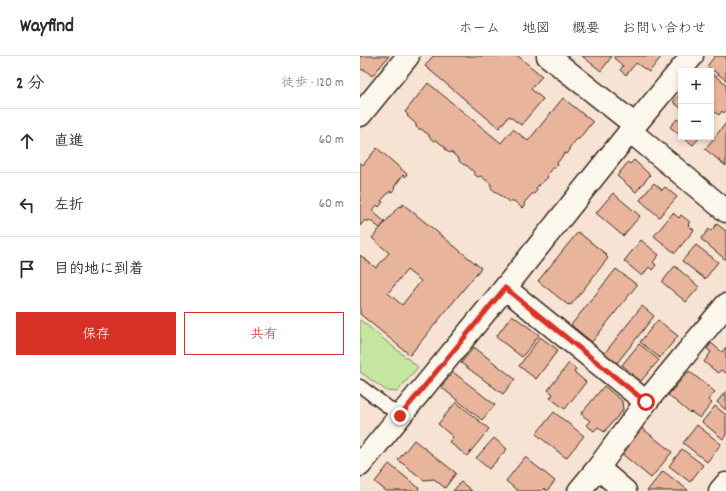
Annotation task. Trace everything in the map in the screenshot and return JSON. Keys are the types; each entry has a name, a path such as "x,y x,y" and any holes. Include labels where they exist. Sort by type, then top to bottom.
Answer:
{"street":[{"path":"360,115 408,56"},
{"path":"360,465 505,288 632,128 692,56"},
{"path":"553,58 726,211"},
{"path":"505,288 646,402"},
{"path":"578,491 598,468 646,402 726,305"},
{"path":"598,468 625,491"},
{"path":"720,491 726,484"}],"lane":[{"path":"360,386 400,416"}],"green space":[{"path":"360,320 418,367 397,392 387,391 360,372"}],"building":[{"path":"360,56 389,56 372,76 365,70 360,69"},
{"path":"433,56 518,56 542,76 531,89 543,99 521,125 509,116 499,128 425,66"},
{"path":"582,56 612,56 601,71"},
{"path":"615,56 662,56 649,72 636,63 626,75 620,70 623,66 614,58"},
{"path":"715,56 726,56 726,80 714,71 714,68 707,66"},
{"path":"714,75 726,84 726,110 724,113 722,111 719,115 714,111"},
{"path":"428,83 501,143 513,129 528,141 563,98 593,122 579,139 577,139 569,148 570,150 567,154 565,153 557,163 558,165 555,168 552,168 547,175 548,177 536,188 537,190 524,203 525,205 522,208 514,201 509,202 491,188 491,184 481,176 478,177 474,174 474,172 459,161 459,159 451,152 449,153 445,147 436,140 434,141 429,137 429,135 416,127 416,124 407,116 408,115 405,112"},
{"path":"678,96 678,106 673,102"},
{"path":"677,119 678,120 678,134 670,127"},
{"path":"726,123 726,166 705,149 712,140 714,140 714,138"},
{"path":"686,140 697,140 693,145"},
{"path":"377,148 407,174 405,177 403,175 392,192 390,191 381,201 383,202 379,207 377,205 372,211 385,222 380,228 369,220 367,222 365,220 360,226 360,162 363,165"},
{"path":"634,160 650,175 636,192 617,176 628,162 630,164"},
{"path":"654,183 662,190 665,187 677,197 659,217 640,200"},
{"path":"613,193 640,216 623,236 596,213"},
{"path":"403,204 481,268 410,355 360,314 360,255 376,268 389,253 372,238 399,206 401,207","holes":["407,270 421,281 402,305 388,293"]},
{"path":"673,213 679,218 681,215 690,222 688,225 694,230 675,253 654,236"},
{"path":"717,224 726,231 726,260 701,239 709,229 711,231"},
{"path":"578,232 607,255 606,256 608,258 571,305 568,305 538,281"},
{"path":"641,240 659,255 653,262 656,265 652,270 649,267 642,276 624,261"},
{"path":"696,245 718,262 705,279 682,261"},
{"path":"675,266 699,287 686,302 662,282"},
{"path":"616,269 637,285 592,342 571,325"},
{"path":"642,306 654,316 617,363 604,354"},
{"path":"512,315 539,335 522,357 496,337"},
{"path":"658,320 678,336 660,358 640,342"},
{"path":"540,337 558,350 536,379 519,366"},
{"path":"711,343 722,352 726,347 726,373 721,370 718,373 704,362 711,352 707,349"},
{"path":"639,344 659,360 641,381 622,365"},
{"path":"474,347 515,379 503,394 461,363"},
{"path":"569,363 576,369 574,372 586,382 565,409 550,398 553,394 548,390"},
{"path":"689,371 715,392 708,400 712,403 700,418 691,412 690,413 668,395"},
{"path":"453,372 495,405 482,420 441,387"},
{"path":"604,386 622,401 623,410 604,432 598,427 594,431 586,425 590,421 581,414"},
{"path":"726,391 726,410 717,402"},
{"path":"456,402 489,429 467,456 449,442 453,437 438,424"},
{"path":"715,406 726,415 726,435 723,439 702,422"},
{"path":"554,412 584,436 566,458 536,434"},
{"path":"697,425 721,444 707,462 683,443"},
{"path":"642,428 672,452 651,478 621,453"},
{"path":"494,438 507,449 489,469 476,458"},
{"path":"414,440 456,473 445,488 434,479 424,480 398,460"},
{"path":"682,449 703,465 690,482 669,466"},
{"path":"525,457 555,481 547,491 544,488 542,491 518,491 506,481"},
{"path":"389,464 419,488 417,491 386,491 375,482"},
{"path":"663,471 688,490 647,491"},
{"path":"461,482 472,491 453,491"}],"route":[{"path":"400,416 505,288 646,402"}]}
